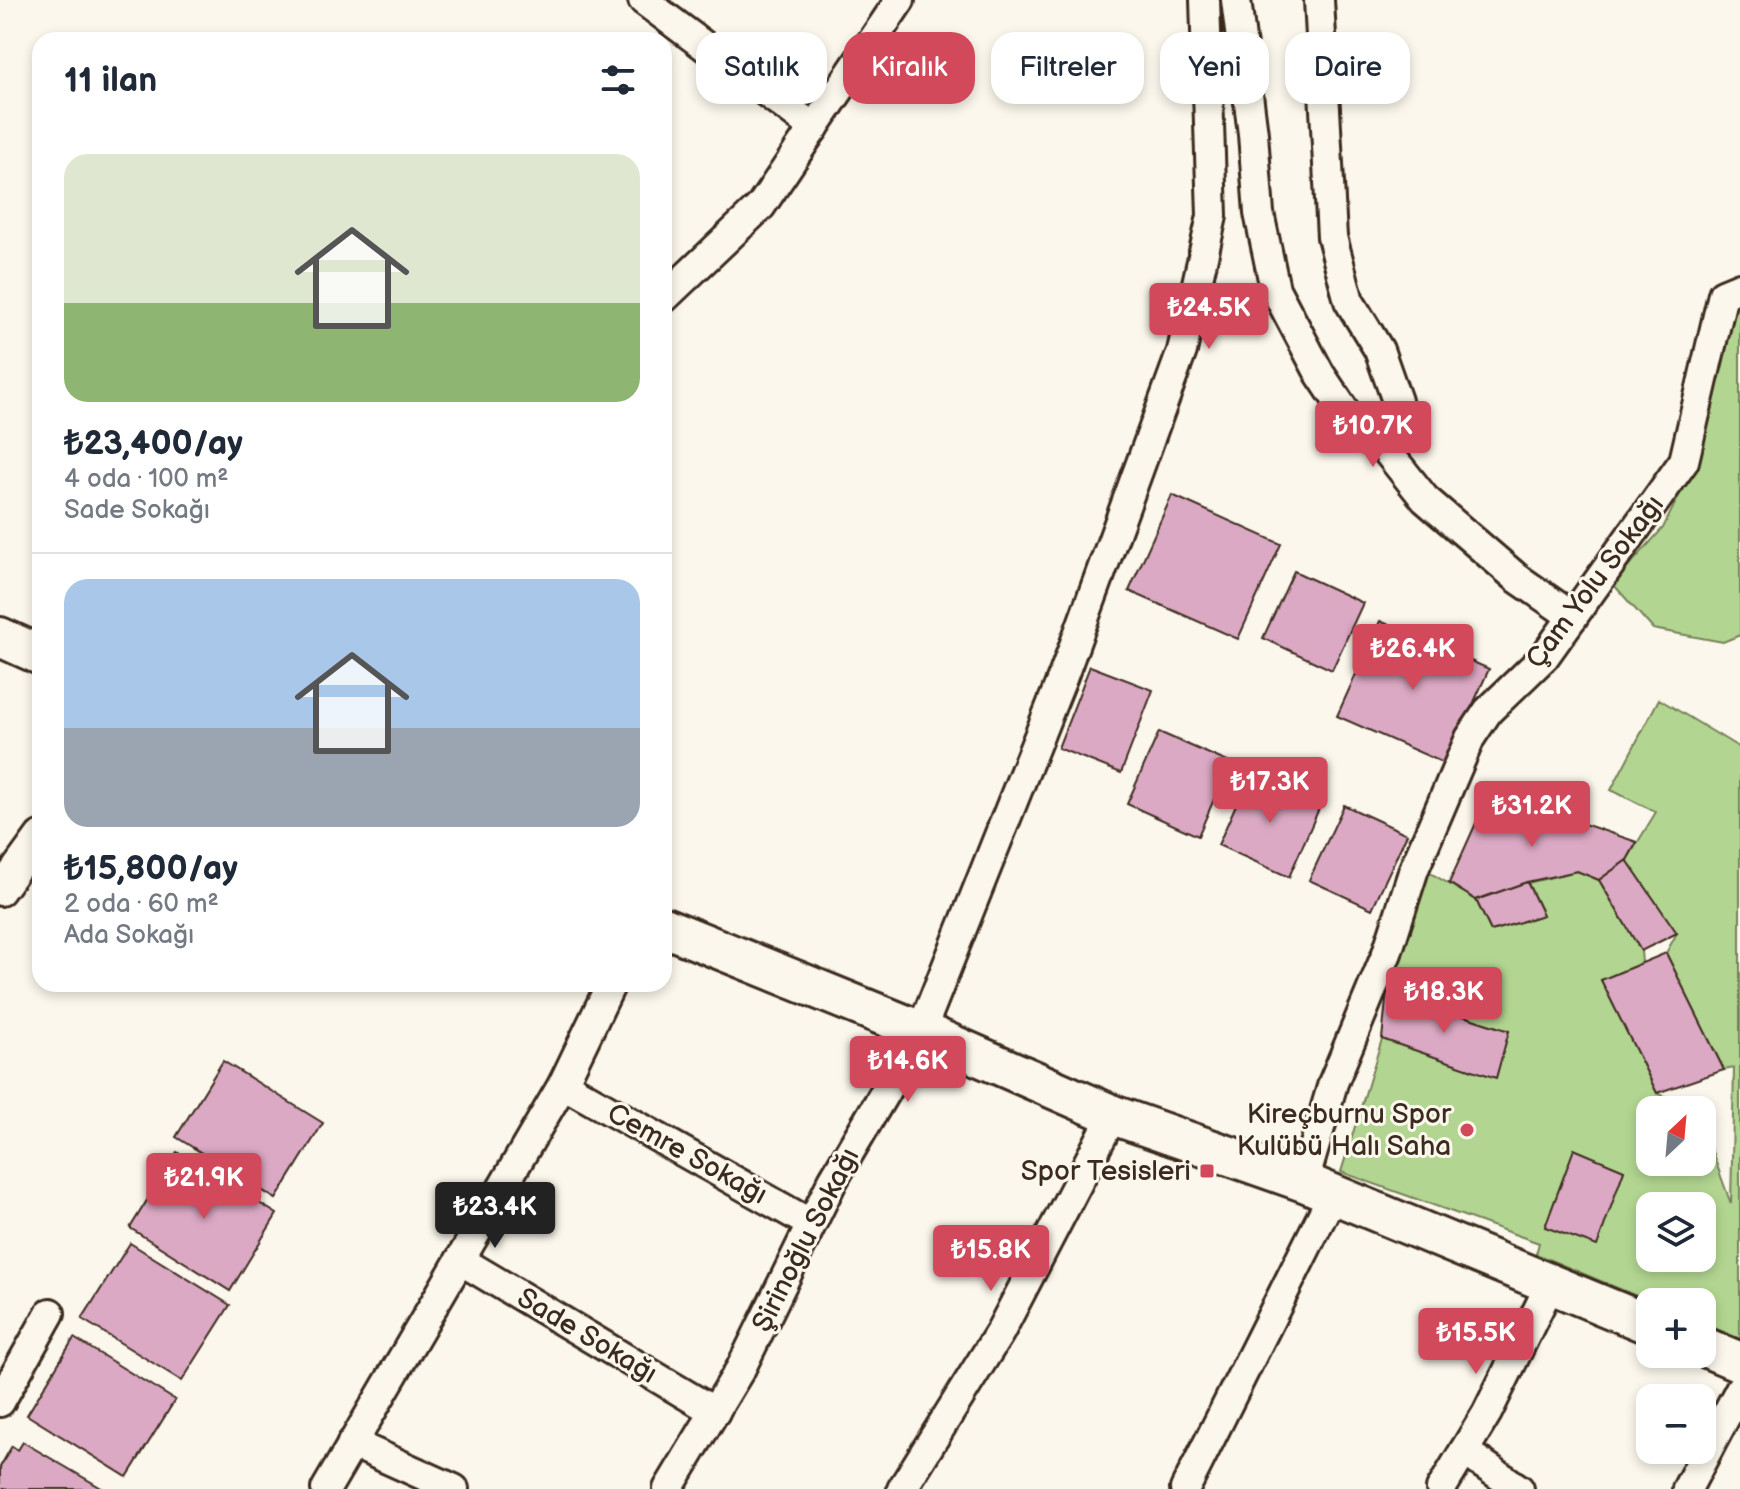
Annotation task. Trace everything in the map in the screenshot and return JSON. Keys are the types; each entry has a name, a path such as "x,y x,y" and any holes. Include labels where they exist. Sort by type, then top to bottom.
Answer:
{"street":[{"path":"643,0 814,128"},
{"path":"672,290 761,206 900,0"},
{"name":"Şirinoğlu Sokağı","path":"668,1489 741,1368 833,1180 921,1031 1063,676 1182,351 1212,216 1205,0"},
{"path":"1236,0 1253,134 1259,213 1275,289 1320,374 1362,437 1382,445 1425,499 1517,578 1573,617"},
{"path":"1319,0 1332,237 1349,301 1379,350 1397,401 1390,434 1382,445"},
{"name":"Çam Yolu Sokağı","path":"1185,1489 1318,1188 1333,1083 1387,953 1414,869 1470,738 1488,711 1544,657 1684,461 1723,294 1740,287"},
{"path":"0,637 32,651"},
{"path":"0,891 32,847"},
{"path":"672,930 921,1031 1113,1115 1318,1188 1636,1319"},
{"path":"326,1489 563,1084 607,992"},
{"name":"Cemre Sokağı","path":"563,1084 811,1224"},
{"path":"902,1489 1000,1332 1113,1115"},
{"name":"Sade Sokağı","path":"460,1260 715,1412"},
{"path":"1441,1489 1487,1413 1551,1283"},
{"path":"0,1402 50,1313"},
{"path":"1716,1352 1740,1362"},
{"path":"1687,1489 1740,1389"},
{"path":"352,1443 454,1489"},
{"path":"1464,1451 1519,1489"}],"green space":[{"path":"1740,292 1740,635 1723,642 1653,629 1613,584 1663,528 1698,457 1727,297"},
{"path":"1659,699 1740,748 1740,1339 1716,1329 1716,1288 1636,1288 1636,1296 1536,1254 1539,1243 1341,1172 1382,1039 1496,1077 1509,1031 1387,991 1427,871 1476,900 1491,931 1543,915 1528,883 1577,871 1599,880 1641,951 1642,963 1601,980 1657,1093 1664,1096 1636,1096 1636,1176 1716,1176 1716,1163 1731,1204 1734,1068 1724,1070 1666,953 1677,933 1627,860 1656,812 1611,790","holes":["1574,1150 1624,1170 1596,1245 1545,1227"]}],"building":[{"path":"1172,495 1281,544 1238,639 1129,591"},
{"path":"1294,571 1363,603 1332,670 1263,638"},
{"path":"1380,621 1489,669 1446,764 1337,716"},
{"path":"1090,666 1153,690 1121,773 1058,748"},
{"path":"1159,732 1230,763 1198,836 1127,804"},
{"path":"1250,773 1321,804 1289,877 1218,845"},
{"path":"1490,792 1637,842 1627,860 1599,880 1577,871 1527,882 1476,900 1449,883"},
{"path":"1344,805 1407,834 1372,909 1309,880"},
{"path":"1627,860 1677,933 1641,951 1599,880"},
{"path":"1527,882 1543,915 1491,931 1476,900"},
{"path":"1666,953 1724,1070 1657,1093 1601,980"},
{"path":"1387,991 1509,1031 1496,1078 1382,1039"},
{"path":"223,1061 323,1123 276,1199 176,1137"},
{"path":"1574,1149 1624,1170 1597,1246 1545,1227"},
{"path":"177,1152 277,1214 230,1291 130,1228"},
{"path":"130,1243 230,1305 182,1381 82,1319"},
{"path":"74,1338 175,1400 127,1477 27,1415"},
{"path":"23,1442 103,1489 0,1489 0,1467 12,1446 18,1450"}],"place":[{"name":"Kireçburnu Spor Kulübü Halı Saha","path":"1467,1130"},
{"name":"Spor Tesisleri","path":"1207,1171"}]}
